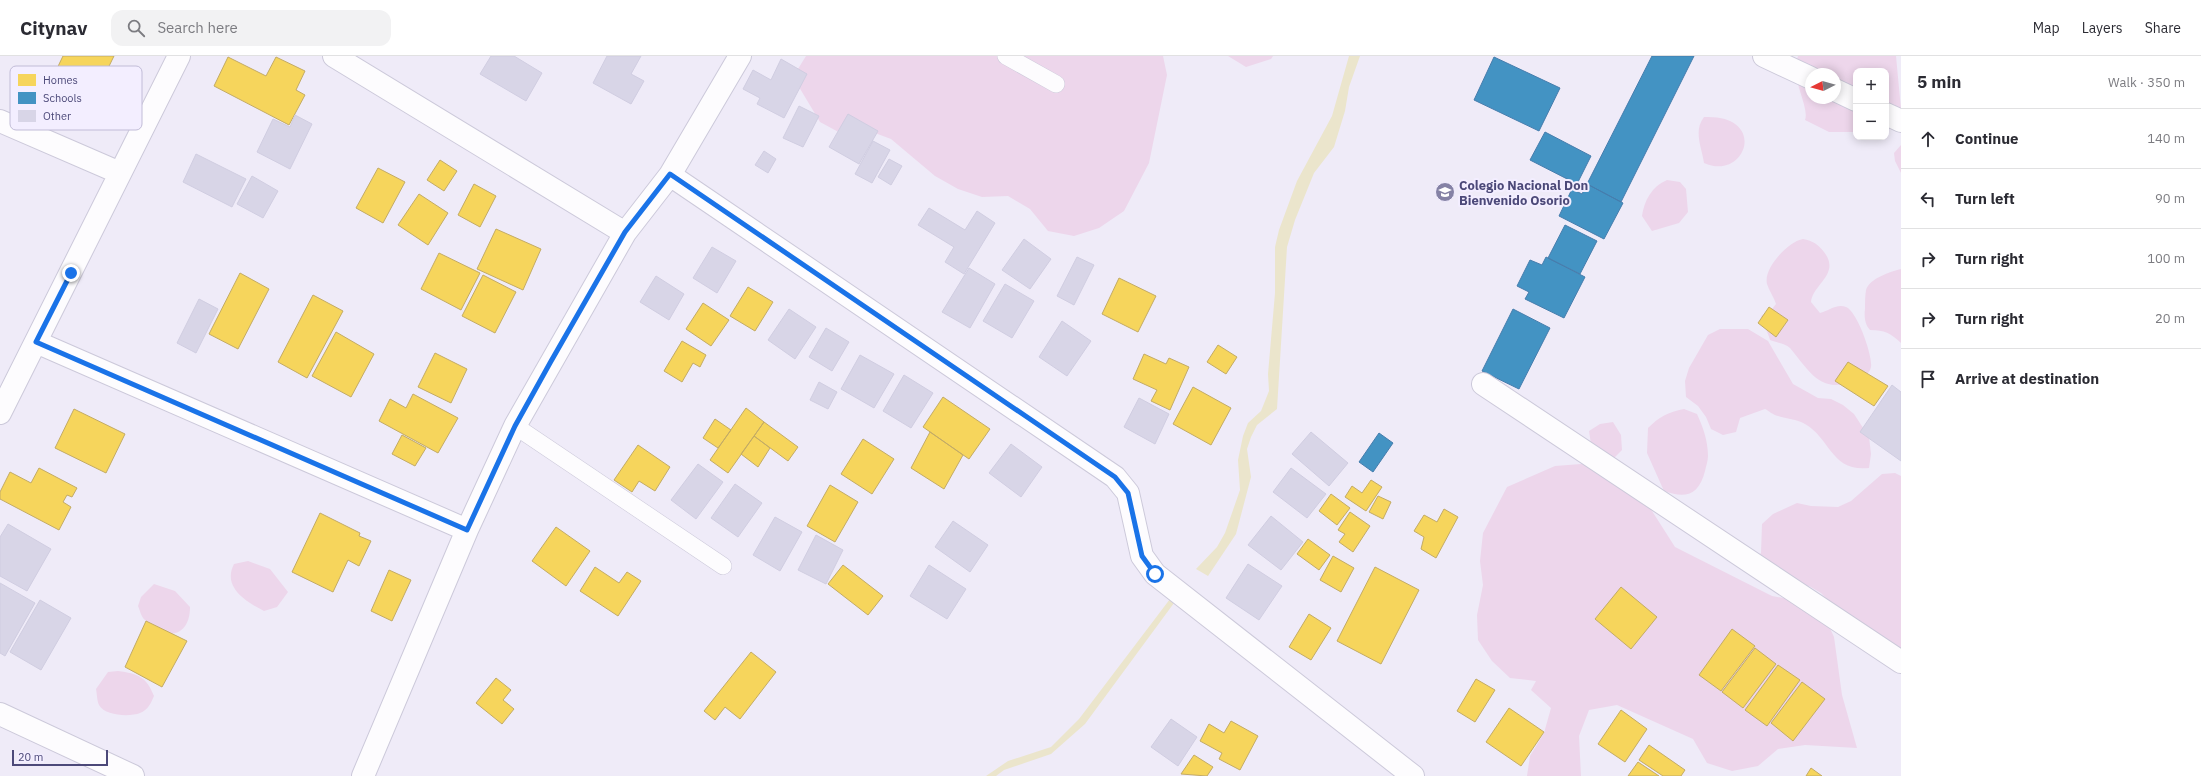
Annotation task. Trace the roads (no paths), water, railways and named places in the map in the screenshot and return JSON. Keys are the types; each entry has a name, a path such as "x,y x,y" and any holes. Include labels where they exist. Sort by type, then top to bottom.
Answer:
{"street":[{"path":"142,129 179,56"},
{"path":"334,56 625,232"},
{"path":"362,776 467,530 515,426 625,232 670,174 740,56"},
{"path":"1764,56 1805,75"},
{"path":"1841,93 1853,99"},
{"path":"1889,116 1901,122"},
{"path":"0,121 10,125"},
{"path":"21,130 120,173"},
{"path":"0,413 142,130"},
{"path":"670,174 1115,477 1128,493 1142,556 1155,574 1413,776"},
{"path":"36,342 467,530"},
{"path":"1483,384 1901,662"},
{"path":"0,714 133,776"}],"lane":[{"path":"1006,56 1056,84"},
{"path":"515,426 723,566"}],"place":[{"name":"Colegio Nacional Don Bienvenido Osorio","path":"1445,192"}]}
